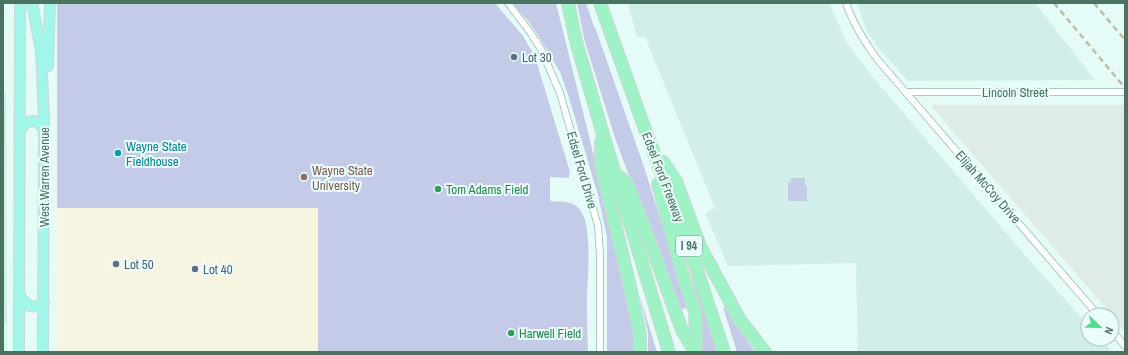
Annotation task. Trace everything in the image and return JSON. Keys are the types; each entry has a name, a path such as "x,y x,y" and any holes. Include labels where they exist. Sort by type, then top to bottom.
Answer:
{"highway":[{"path":"568,3 576,41 602,131 669,352"},
{"name":"Edsel Ford Freeway","path":"600,3 692,255 724,352"},
{"path":"642,121 684,279 695,312 695,352"},
{"path":"602,131 601,164 632,291 640,334 640,352"},
{"path":"650,142 676,181 700,246 740,320 765,352"},
{"path":"615,173 626,182 650,240 682,330 695,352"}],"main road":[{"name":"West Warren Avenue","path":"19,352 20,3"},
{"name":"West Warren Avenue","path":"32,3 41,50 44,119 43,352"},
{"path":"44,119 46,113 50,3"},
{"path":"20,130 26,123 33,121 39,123 44,130"},
{"path":"20,296 25,303 30,306 36,306 44,302"}],"street":[{"name":"Edsel Ford Drive","path":"508,3 541,49 560,93 598,226 600,254 600,352"},
{"name":"Elijah McCoy Drive","path":"846,3 859,34 877,59 1091,307"},
{"name":"Lincoln Street","path":"906,92 1125,92"}],"shaded area":[{"name":"Wayne State University","path":"57,3 495,3 523,36 535,57 570,172 569,178 550,177 550,201 568,201 582,212 586,225 588,352 57,352"},
{"name":"Wayne State University","path":"57,3 495,3 523,36 535,57 570,172 569,178 550,177 550,201 567,202 578,207 587,228 588,352 318,352 318,208 57,208"},
{"path":"512,3 556,3 603,193 632,321 635,342 634,352 607,352 607,237 598,195 560,72 530,23"},
{"path":"577,3 586,3 595,27 644,167 677,272 686,308 679,310 615,138 585,42"},
{"path":"628,3 829,3 847,43 872,76 1031,262 1080,316 1080,347 1108,347 1113,352 858,352 856,263 728,266 705,213 715,208 645,37 637,37"},
{"path":"857,3 1035,3 1095,80 908,81 877,46 866,29"},
{"path":"3,93 6,93 7,324 3,324"},
{"path":"930,105 1125,105 1125,332 1120,325 1120,307 1105,307"},
{"path":"791,178 805,178 805,184 807,187 807,201 788,201 788,182 791,182"},
{"path":"688,266 718,352 702,351 701,319"},
{"path":"639,294 657,352 648,352 648,332"},
{"path":"723,307 725,307 755,352 737,352"},
{"path":"3,324 7,324 7,352 3,352"}],"railway":[{"path":"1054,3 1125,88"},
{"path":"1094,3 1125,40"}],"place":[{"name":"Lot 30","path":"514,57"},
{"name":"Wayne State Fieldhouse","path":"118,153"},
{"name":"Wayne State University","path":"304,177"},
{"name":"Tom Adams Field","path":"438,189"},
{"name":"Lot 50","path":"116,264"},
{"name":"Lot 40","path":"195,269"},
{"name":"Harwell Field","path":"511,333"}]}
